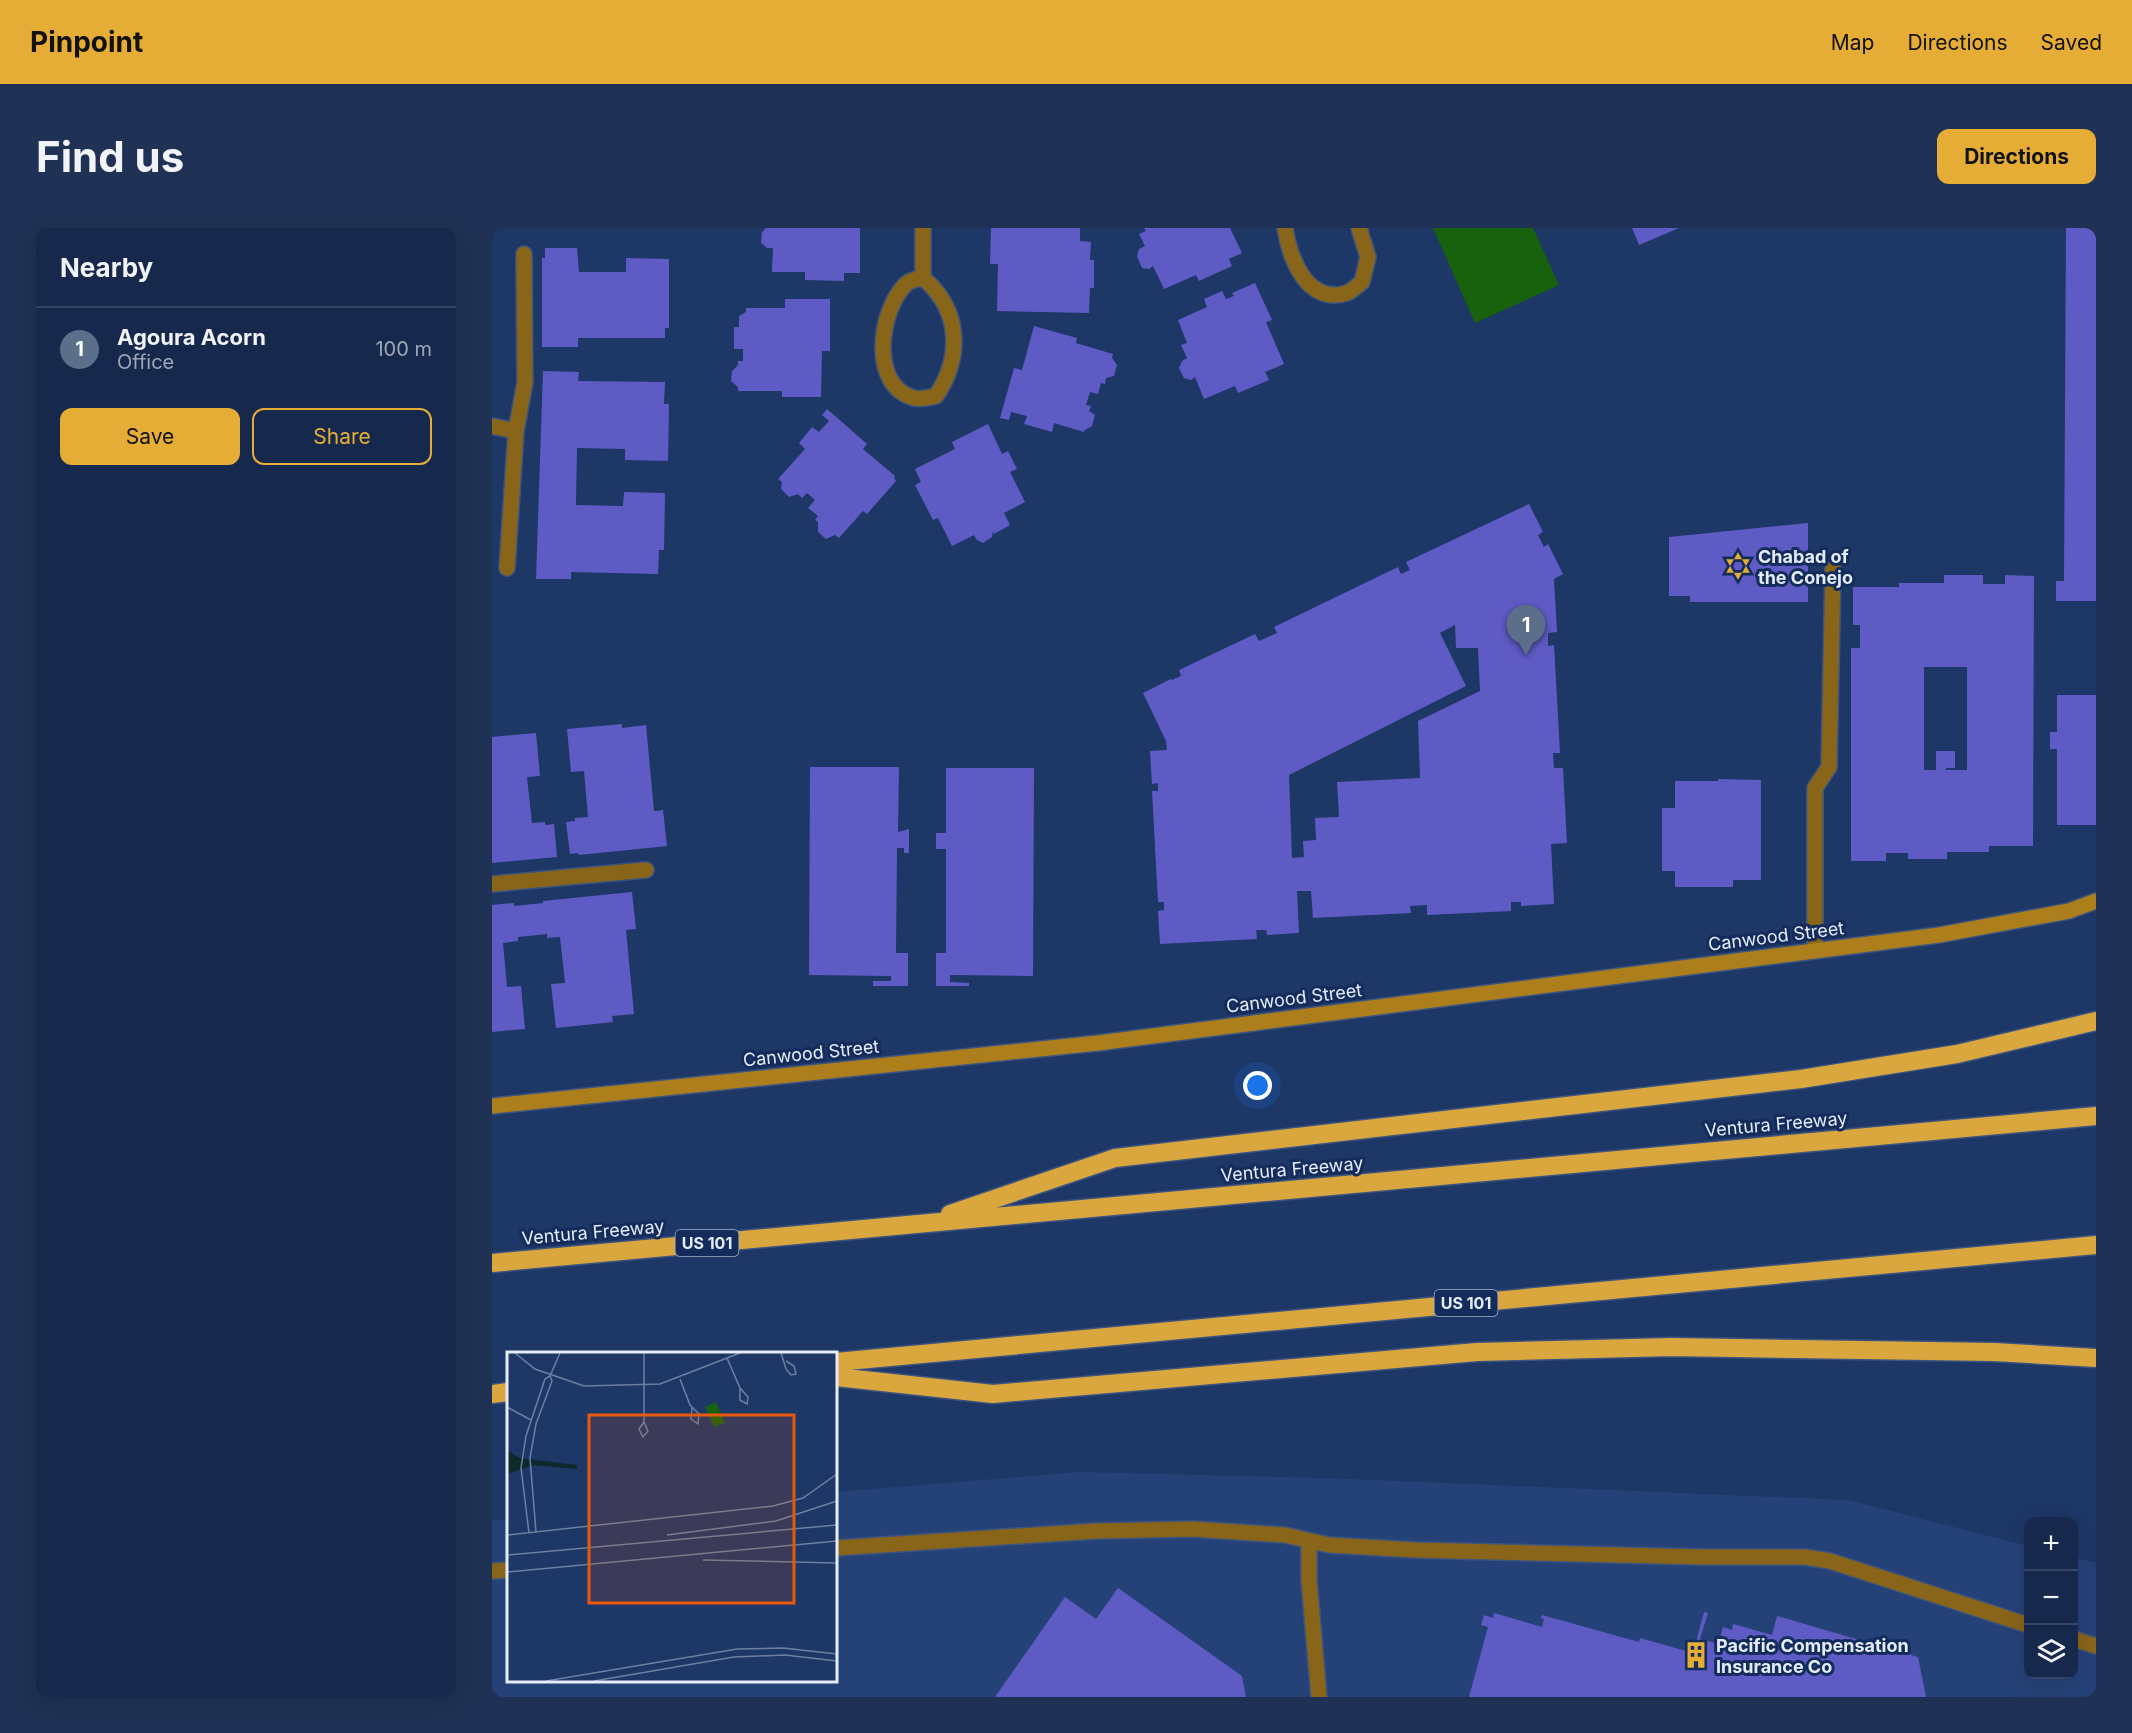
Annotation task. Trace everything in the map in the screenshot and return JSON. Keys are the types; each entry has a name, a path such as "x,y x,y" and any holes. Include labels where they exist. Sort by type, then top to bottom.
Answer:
{"highway":[{"path":"921,1224 1115,1158 1801,1079 1957,1054 2096,1021"},
{"name":"Ventura Freeway","path":"492,1263 2096,1116"},
{"name":"US 101","path":"837,1362 2096,1245"},
{"path":"837,1377 993,1394 1477,1352 1672,1347 1994,1352 2096,1359"},
{"path":"492,1394 507,1392"}],"street":[{"path":"923,228 923,278"},
{"path":"1285,228 1293,258 1305,282 1324,294 1348,293 1362,282 1368,257 1359,228"},
{"path":"507,568 516,431 525,382 524,254"},
{"path":"923,278 936,288 951,314 955,348 946,381 936,396 915,399 896,390 887,376 883,338 890,310 897,295 908,282 923,278"},
{"path":"492,426 516,431"},
{"path":"1815,951 1815,788 1829,767 1833,569"},
{"path":"492,884 646,870"},
{"name":"Canwood Street","path":"492,1106 1098,1043 1939,935 2069,911 2096,901"},
{"path":"837,1548 1096,1532 1192,1529 1286,1535 1329,1545 1416,1550 1702,1557 1805,1557 1830,1561 2024,1624"},
{"path":"1309,1541 1309,1580 1319,1697"},
{"path":"492,1571 507,1570"},
{"path":"2078,1641 2096,1646"}],"shaded area":[{"path":"1080,1472 1325,1478 1848,1500 2024,1545 2024,1679 2078,1679 2078,1558 2096,1563 2096,1697 492,1697 492,1520 507,1519 507,1682 837,1682 837,1492"}],"green space":[{"path":"1433,228 1533,228 1559,285 1475,323"}],"building":[{"path":"766,228 860,228 860,273 844,273 844,281 805,280 805,272 772,272 773,248 767,248 761,243 762,232"},
{"path":"991,228 1080,228 1080,241 1091,242 1090,260 1094,260 1094,288 1090,288 1089,313 997,311 998,264 990,264"},
{"path":"1144,228 1230,228 1242,253 1229,259 1232,266 1199,281 1196,275 1164,289 1153,266 1149,269 1142,268 1137,256 1139,249 1145,246 1139,234 1146,231"},
{"path":"1632,228 1679,228 1639,245"},
{"path":"2066,228 2096,228 2096,601 2056,601 2056,581 2064,581"},
{"path":"545,248 577,248 579,272 626,272 626,258 669,259 669,328 665,328 665,338 578,338 578,347 542,347 542,258 545,258"},
{"path":"1255,283 1272,320 1266,322 1284,364 1265,372 1269,380 1238,393 1235,386 1204,399 1195,377 1191,380 1184,378 1179,368 1182,361 1187,358 1181,345 1187,343 1178,320 1207,307 1204,299 1222,291 1226,299 1234,296 1232,293"},
{"path":"785,299 830,299 830,351 822,351 821,397 782,397 782,391 738,391 738,387 731,381 732,371 738,365 738,361 743,361 743,349 734,349 734,327 739,327 739,316 746,312 746,308 785,308"},
{"path":"1034,326 1077,338 1076,343 1113,354 1112,358 1117,365 1114,376 1106,378 1105,384 1101,383 1098,394 1090,392 1086,405 1091,406 1089,411 1095,415 1092,426 1084,432 1054,423 1052,432 1024,424 1027,416 1011,412 1009,420 1000,418 1014,368 1022,370"},
{"path":"543,371 579,372 578,381 665,382 664,404 669,404 668,461 625,460 625,449 577,448 576,505 623,506 624,492 665,493 664,550 659,550 658,574 571,572 571,579 536,579"},
{"path":"827,409 867,444 863,449 895,476 896,481 867,514 863,511 839,538 835,535 826,539 818,532 818,522 815,520 818,516 808,508 815,500 807,493 802,498 798,494 789,497 781,489 782,482 778,479 805,449 799,443 812,427 819,432 829,421 822,415"},
{"path":"988,424 1002,454 1008,451 1017,469 1010,472 1025,502 1004,513 1010,525 994,534 993,531 992,537 983,543 974,535 952,546 938,518 933,520 915,485 921,482 915,469 955,449 952,442"},
{"path":"1529,504 1543,532 1538,535 1544,547 1548,544 1563,574 1554,579 1557,632 1548,633 1548,646 1554,645 1560,753 1553,753 1554,768 1563,768 1567,843 1551,844 1554,904 1521,906 1521,902 1511,902 1511,911 1427,915 1427,905 1410,906 1411,913 1313,918 1311,891 1297,891 1299,933 1267,935 1266,930 1256,930 1257,939 1160,944 1158,911 1164,910 1164,902 1158,902 1152,791 1158,791 1158,783 1152,784 1150,751 1167,750 1166,741 1143,693 1181,676 1179,670 1255,634 1259,641 1277,633 1274,627 1398,567 1401,574 1410,570 1406,562","holes":["1455,625 1456,648 1478,648 1480,691 1418,721 1420,778 1337,782 1339,817 1315,818 1316,840 1303,841 1304,857 1292,858 1289,775 1466,686 1440,633"]},
{"name":"Chabad of the Conejo","path":"1808,523 1808,602 1690,602 1690,596 1669,596 1669,537"},
{"path":"1944,575 1983,575 1983,584 2005,584 2005,575 2034,576 2033,846 1989,846 1989,852 1947,852 1947,859 1908,859 1908,853 1886,853 1886,861 1851,861 1851,648 1860,648 1860,625 1853,625 1853,587 1899,587 1899,583 1944,583","holes":["1924,667 1967,667 1967,770 1946,770 1946,768 1955,768 1955,751 1936,751 1936,770 1924,770"]},
{"path":"2057,695 2096,695 2096,825 2057,825 2057,749 2050,749 2050,732 2057,732"},
{"path":"622,724 622,728 646,725 654,811 663,810 667,846 570,854 566,822 575,821 575,818 588,817 584,771 571,772 567,729"},
{"path":"536,733 540,776 527,777 532,823 554,824 557,857 492,863 492,737"},
{"path":"810,767 899,767 898,832 909,829 909,853 904,853 904,848 897,848 896,953 908,953 908,986 873,986 873,981 891,981 891,976 809,975"},
{"path":"946,768 1034,768 1033,976 950,975 950,982 969,983 969,986 936,986 936,953 946,953 946,849 936,849 936,833 946,833"},
{"path":"1718,779 1761,780 1761,880 1733,880 1733,887 1675,887 1675,871 1662,871 1662,808 1675,808 1675,781 1718,781"},
{"path":"632,892 636,929 626,930 634,1014 612,1016 613,1022 556,1028 551,984 565,983 560,937 547,938 547,934 518,937 518,941 503,943 507,987 521,986 525,1029 492,1032 492,905 514,903 514,906"},
{"path":"1118,1588 1242,1676 1246,1697 995,1697 1065,1597 1096,1619"},
{"name":"Pacific Compensation Insurance Co","path":"1704,1612 1708,1613 1700,1639 1727,1646 1728,1642 1720,1639 1723,1627 1732,1630 1733,1624 1772,1635 1777,1616 1918,1657 1926,1697 1469,1697 1488,1627 1481,1625 1484,1615 1493,1618 1494,1613 1542,1627 1544,1619 1541,1618 1542,1615 1639,1642 1640,1638 1693,1653"}],"place":[{"name":"Chabad of the Conejo","path":"1738,566"},
{"name":"Agoura Acorn","path":"1526,655"},
{"name":"Pacific Compensation Insurance Co","path":"1696,1655"}]}
